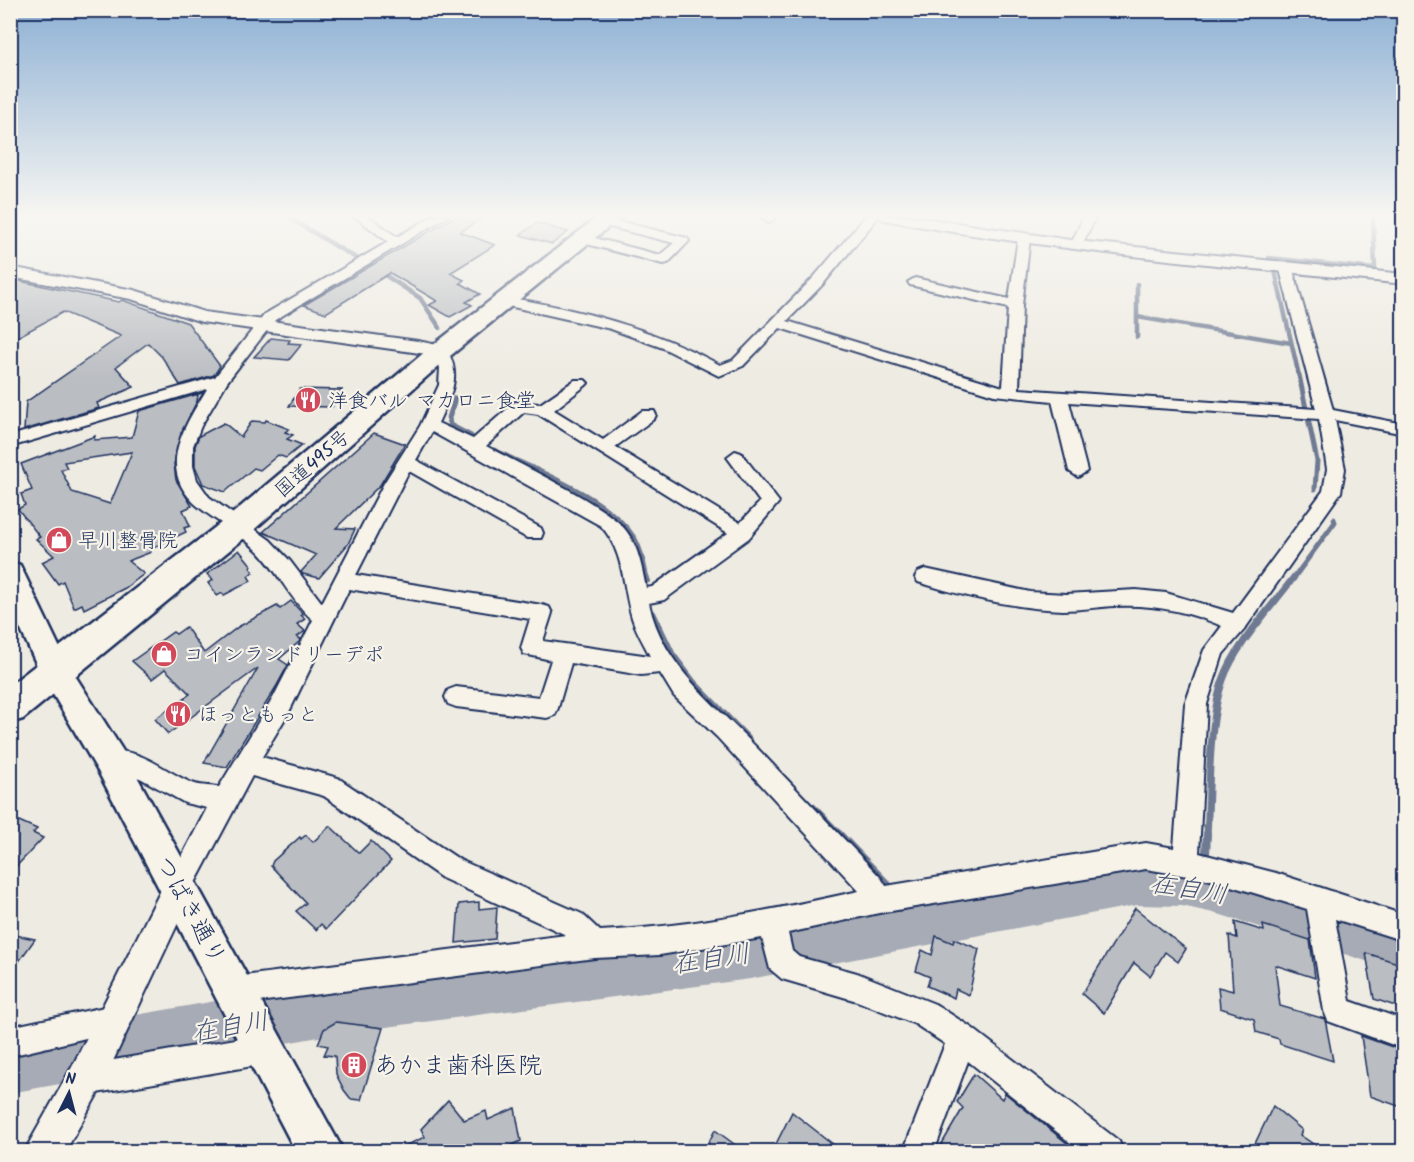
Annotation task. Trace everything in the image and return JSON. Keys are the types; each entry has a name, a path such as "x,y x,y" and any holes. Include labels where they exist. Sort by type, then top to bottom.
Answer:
{"highway":[{"name":"国道495号","path":"10,707 237,527 441,351 543,270"}],"main road":[{"name":"つばき通り","path":"10,573 56,672 111,762 321,1152"}],"street":[{"path":"327,616 319,614 283,566 263,545 203,501 189,482 184,466 185,446 193,426 220,380 270,317 350,270"},
{"path":"504,301 589,316 626,327 661,340 719,371 738,363 827,270"},
{"path":"1011,392 1015,305 1020,270"},
{"path":"1186,861 1196,704 1214,650 1237,624 1332,492 1336,469 1326,415 1287,270"},
{"path":"1324,270 1404,279"},
{"path":"10,272 134,295 202,317 441,351 448,368 447,385 428,426 393,483 327,616 247,764 225,799 100,1049 43,1152"},
{"path":"915,282 1015,305"},
{"path":"777,322 991,389 1059,396 1339,415 1404,429"},
{"path":"10,442 220,380"},
{"path":"543,410 580,383"},
{"path":"1059,396 1078,471"},
{"path":"474,447 521,406 543,410 742,533"},
{"path":"603,447 648,415"},
{"path":"428,426 442,429 607,521 620,535 630,558 642,619 665,664 682,688 725,730 872,887 879,900"},
{"path":"637,598 657,594 742,533 770,502 735,457"},
{"path":"406,462 534,533"},
{"path":"925,577 1004,597 1067,602 1122,598 1166,599 1210,611 1237,624"},
{"path":"345,581 542,613 531,648 641,666 665,664"},
{"path":"456,697 547,708 564,653"},
{"path":"111,762 144,768 194,795 225,799"},
{"path":"247,764 330,786 451,868 573,923 595,945"},
{"path":"10,1042 100,1049 250,1021 595,945 660,942 776,942 879,900 1146,856 1186,861 1221,869 1404,928"},
{"path":"1319,902 1338,1011 1404,1035"},
{"path":"776,942 792,969 857,987 925,1014 962,1038 1108,1152"},
{"path":"918,1152 962,1038"}],"building":[{"path":"363,270 454,270 450,273 464,280 460,283 480,294 466,302 472,305 450,317 429,305 437,301 390,273 326,313 304,305"},
{"path":"10,279 119,302 122,300 188,323 220,366 214,375 180,385 162,357 148,343 116,367 134,387 97,403 99,408 24,430 26,402 121,336 63,312 10,341 10,320 19,315 10,312"},
{"path":"271,338 302,344 289,360 254,357"},
{"name":"洋食バル マカロニ食堂","path":"300,389 342,390 332,407 289,406"},
{"path":"202,393 196,395 198,395 197,401 181,433 174,464 176,480 192,506 183,510 190,526 184,528 186,532 150,549 151,552 128,561 144,574 125,588 84,609 82,604 74,608 63,581 58,584 42,562 54,556 36,539 40,537 18,509 25,505 21,494 32,490 21,464 95,436 94,440 132,437 139,411","holes":["132,452 110,504 72,492 61,470 67,468 64,462"]},
{"path":"266,420 289,429 285,432 293,435 287,439 302,445 286,458 278,455 260,470 254,468 225,492 203,484 195,466 195,446 199,436 224,423 241,437 252,421 265,422"},
{"path":"374,433 405,444 380,485 336,528 355,529 348,544 319,578 303,574 301,572 316,555 263,532"},
{"path":"239,550 252,566 250,567 253,572 248,576 251,581 224,595 222,593 217,596 208,583 213,580 207,574"},
{"path":"291,601 303,614 301,615 305,619 297,624 305,631 297,637 301,639 299,642 279,659 288,665 227,767 204,763 258,668 168,734 155,719 190,694 165,669 152,679 132,661 173,632 176,634 186,627 204,653 238,627 277,606 280,609"},
{"path":"10,817 37,829 33,833 43,838 10,873"},
{"path":"330,826 359,853 371,841 391,861 326,929 321,924 316,930 296,911 306,903 271,866 273,861 300,837 301,839 306,835 313,842"},
{"path":"479,902 479,909 497,907 495,939 456,943 459,904"},
{"path":"1135,908 1186,949 1178,962 1165,952 1150,976 1134,963 1104,1013 1082,994"},
{"path":"1235,922 1264,931 1263,925 1310,940 1315,978 1275,965 1280,1006 1325,1019 1333,1061 1280,1044 1279,1039 1256,1032 1254,1019 1220,1008 1218,987 1233,991 1229,935 1237,938"},
{"path":"10,934 35,939 10,974"},
{"path":"936,936 953,943 954,939 979,949 969,995 956,989 954,998 927,986 930,977 916,971 922,950 932,955"},
{"path":"1366,953 1404,965 1404,1009 1374,999"},
{"name":"あかま歯科医院","path":"336,1022 383,1028 361,1100 351,1099 344,1090 336,1074 335,1056 324,1055 328,1046 318,1044 324,1029"},
{"path":"1361,1036 1404,1051 1404,1108 1370,1096"},
{"path":"974,1074 1002,1099 1005,1093 1078,1152 937,1152 963,1108 957,1102"},
{"path":"448,1100 464,1120 486,1111 488,1120 515,1108 521,1141 498,1152 391,1152 425,1137 421,1129"},
{"path":"1273,1106 1302,1130 1300,1135 1325,1152 1251,1152"},
{"path":"792,1112 843,1152 772,1152"},
{"path":"715,1130 745,1152 704,1152"}],"waterway":[{"path":"378,270 420,298 440,328"},
{"path":"1275,271 1299,376"},
{"path":"1137,284 1137,317"},
{"path":"1137,317 1291,343"},
{"path":"1137,317 1137,337"},
{"path":"1299,375 1317,461 1315,489"},
{"path":"455,398 449,418 450,425 471,436"},
{"path":"494,450 550,476 608,510 635,539 647,579"},
{"path":"1293,579 1335,522 1334,519"},
{"path":"1207,836 1212,736 1223,680 1236,653 1294,577"},
{"path":"653,614 672,654 694,683 748,739"},
{"path":"813,807 841,836"},
{"path":"839,834 890,887"},
{"path":"1206,854 1207,834"},
{"name":"在自川","path":"10,1065 341,1006 750,953 1137,880 1182,881 1218,889 1404,947"}],"place":[{"name":"洋食バル マカロニ食堂","path":"308,400"},
{"name":"早川整骨院","path":"59,540"},
{"name":"コインランドリーデポ","path":"164,654"},
{"name":"ほっともっと","path":"178,714"},
{"name":"あかま歯科医院","path":"354,1065"}]}
